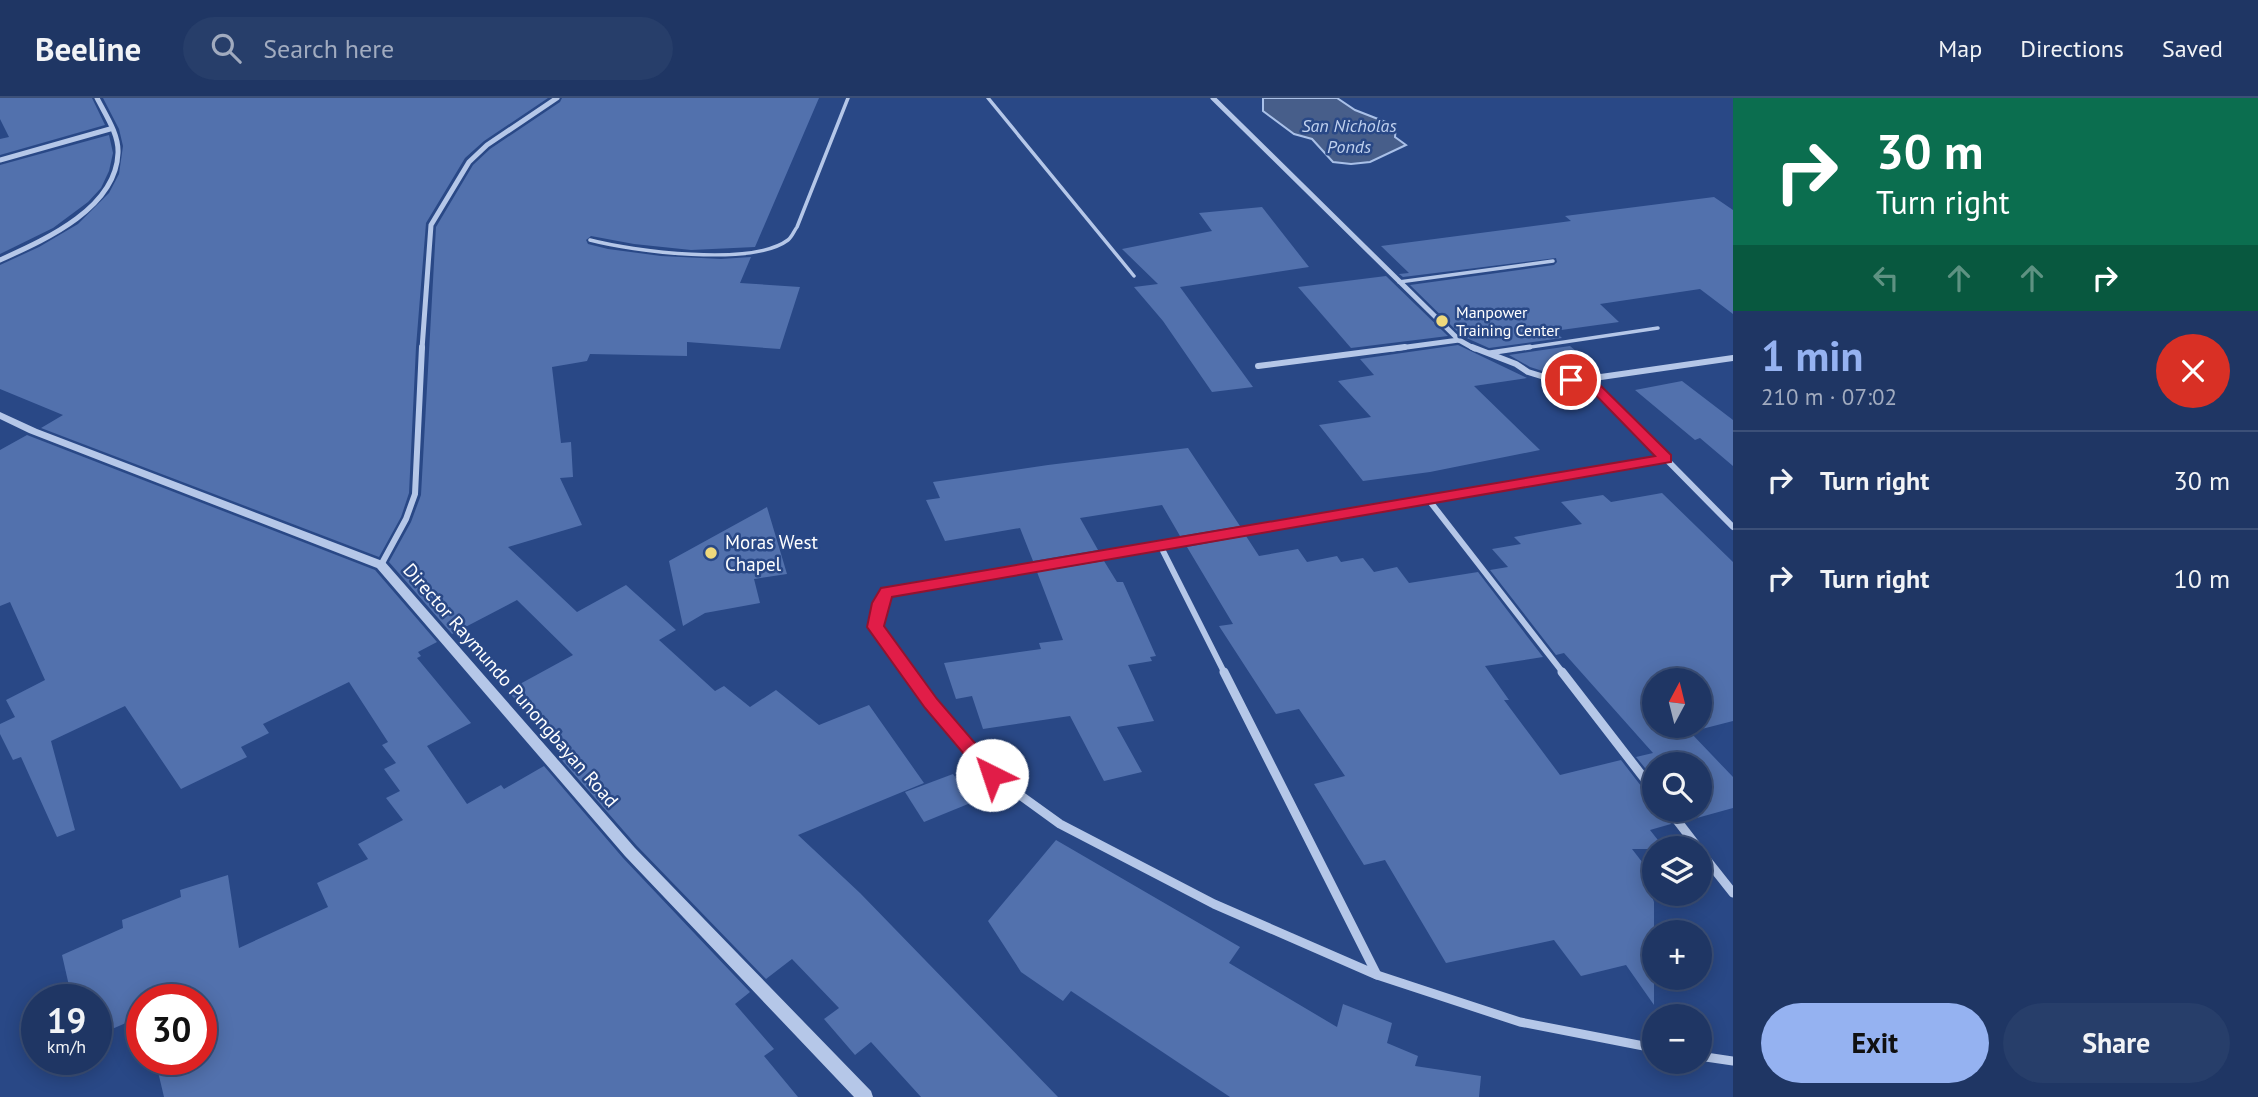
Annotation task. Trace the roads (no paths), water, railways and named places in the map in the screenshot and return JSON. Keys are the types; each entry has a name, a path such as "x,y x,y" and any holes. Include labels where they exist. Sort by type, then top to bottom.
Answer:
{"street":[{"path":"0,260 44,241 104,193 115,175 119,151 98,99 105,98"},
{"path":"381,565 406,519 415,494 417,423 431,225 469,162 487,145 557,98"},
{"path":"1213,98 1460,341 1485,354 1554,380 1587,379 1733,358"},
{"path":"0,160 110,130"},
{"path":"1258,366 1460,341"},
{"path":"1587,379 1733,527"},
{"name":"Director Raymundo Punongbayan Road","path":"0,415 33,431 381,565 630,852 865,1097"},
{"path":"1642,1046 1520,1022 1377,975 1214,904 1060,824 992,775 931,703 876,627 880,603 887,592 1665,458"},
{"path":"1428,499 1642,775"},
{"path":"1160,545 1377,975"},
{"path":"1678,822 1689,836"},
{"path":"1712,866 1733,893"},
{"path":"1712,1058 1733,1061"}],"lane":[{"path":"590,240 638,250 734,253 764,249 787,240 797,227 848,98"},
{"path":"988,98 1134,276"},
{"path":"1399,282 1553,261"},
{"path":"1485,354 1658,328"}],"water":[{"name":"San Nicholas Ponds","path":"1263,98 1337,98 1355,110 1396,126 1395,137 1406,145 1370,162 1333,162 1312,139 1294,134 1263,111"}],"place":[{"name":"Manpower Training Center","path":"1442,321"},
{"name":"Moras West Chapel","path":"711,553"}]}
